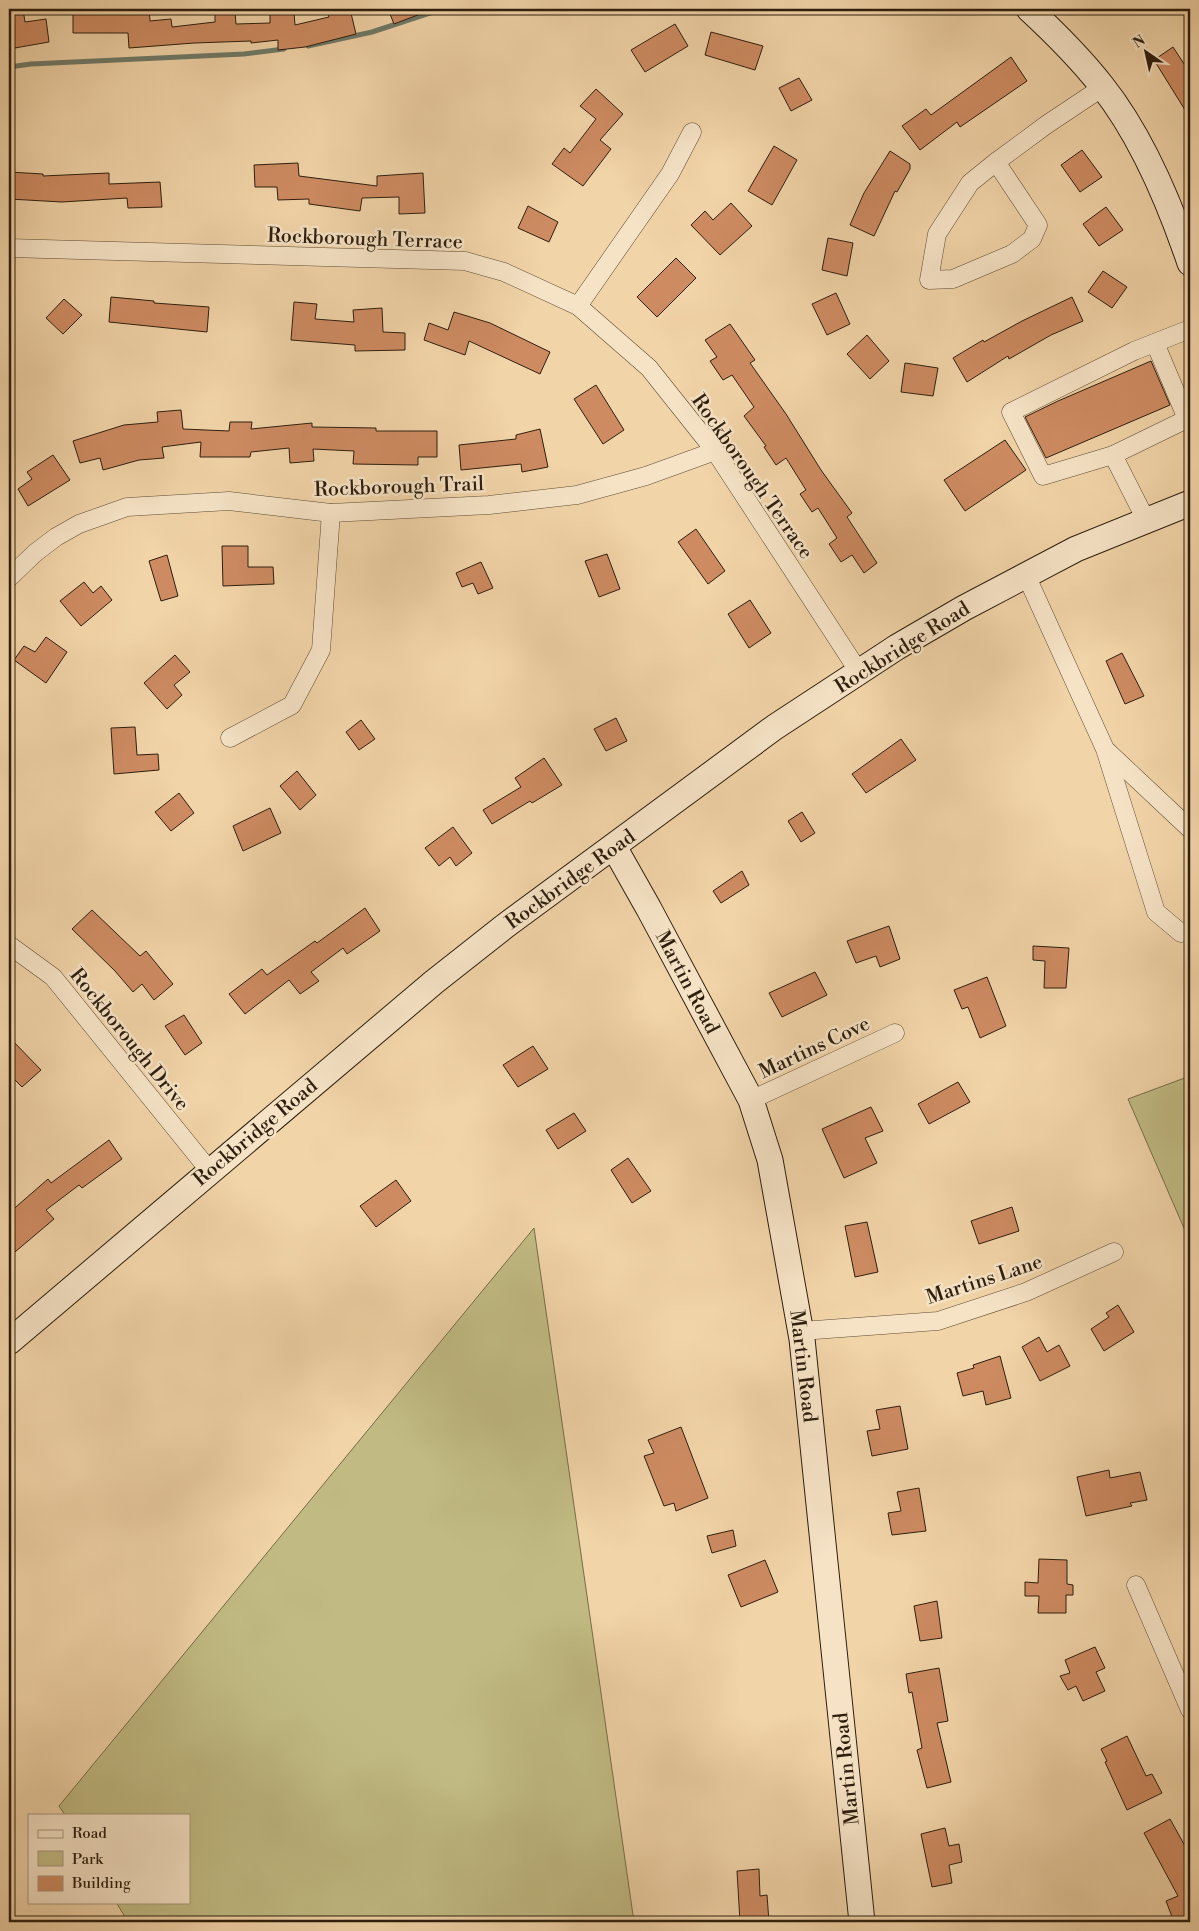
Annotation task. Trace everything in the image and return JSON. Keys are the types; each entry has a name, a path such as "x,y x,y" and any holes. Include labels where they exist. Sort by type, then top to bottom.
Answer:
{"main road":[{"path":"1029,9 1057,34 1103,87 1130,128 1157,180 1178,227 1190,263"},
{"name":"Rockbridge Road","path":"9,1342 209,1170 434,982 505,926 775,727 897,647 955,613 1083,546 1190,503"},
{"name":"Martin Road","path":"614,847 752,1100 770,1160 801,1331 862,1922"}],"street":[{"path":"996,162 1038,225 1032,239 1012,254 953,279 929,280 937,234 970,183 996,162 1046,125 1103,87"},
{"path":"578,306 670,174 692,132"},
{"name":"Rockborough Terrace","path":"9,248 464,261 504,272 578,306 649,368 715,451 859,672"},
{"path":"1155,343 1189,418 1113,455 1043,476 1011,412 1134,351 1190,329"},
{"name":"Rockborough Trail","path":"9,578 35,553 56,537 79,524 127,506 229,501 331,513 489,505 577,495 646,476 715,451"},
{"path":"1113,455 1146,520"},
{"path":"230,738 292,705 321,650 331,513"},
{"path":"1026,575 1105,749 1156,912 1182,933 1190,930"},
{"path":"1105,749 1190,829"},
{"name":"Rockborough Drive","path":"9,944 53,977 209,1170"},
{"name":"Martins Cove","path":"752,1100 895,1033"},
{"name":"Martins Lane","path":"801,1331 938,1320 1026,1292 1114,1252"},
{"path":"1136,1585 1190,1710"}],"green space":[{"path":"1190,1076 1190,1242 1128,1099"},
{"path":"534,1228 634,1922 128,1922 117,1904 190,1904 190,1814 64,1814 59,1806"}],"building":[{"path":"23,9 25,22 46,19 49,42 9,49 9,12"},
{"path":"149,9 150,21 171,19 172,27 215,22 215,13 235,12 236,24 270,23 270,13 294,12 295,25 329,17 326,9 350,9 356,34 305,47 278,50 278,40 251,43 251,41 194,43 129,48 128,33 73,33 73,11 126,12 126,10"},
{"path":"388,9 431,9 431,10 394,24"},
{"path":"675,24 688,46 645,72 631,50"},
{"path":"711,32 763,46 755,70 705,55"},
{"path":"1173,47 1190,73 1190,118 1154,60"},
{"path":"1011,57 1027,81 960,127 957,122 920,150 902,126 926,109 931,115"},
{"path":"799,78 812,100 791,111 779,88"},
{"path":"596,89 623,114 600,140 611,149 583,186 552,164 564,148 570,153 596,119 580,106"},
{"path":"774,146 797,160 772,205 748,191"},
{"path":"1082,150 1102,177 1080,192 1061,165"},
{"path":"890,151 910,164 910,169 897,192 895,191 874,236 850,225 864,193"},
{"path":"298,163 299,176 377,186 377,176 423,173 425,213 399,214 399,197 362,198 360,211 309,204 309,199 278,200 277,187 255,187 254,165"},
{"path":"9,172 43,174 43,176 109,173 109,184 160,182 162,207 128,208 127,198 62,202 9,199"},
{"path":"731,203 752,226 720,255 691,225 705,211 713,220"},
{"path":"528,206 558,222 549,242 518,228"},
{"path":"1106,207 1123,230 1099,246 1083,224"},
{"path":"828,238 853,243 847,276 822,270"},
{"path":"676,258 696,278 657,317 637,297"},
{"path":"1103,271 1127,287 1112,308 1088,292"},
{"path":"836,293 850,324 827,335 812,304"},
{"path":"111,297 154,301 154,303 209,307 207,332 109,322"},
{"path":"1072,297 1083,321 1051,335 1009,359 1008,356 967,382 953,358 983,340 984,342"},
{"path":"64,299 82,315 63,334 46,318"},
{"path":"294,302 317,304 315,319 354,322 353,310 382,308 383,332 405,333 405,350 355,351 355,345 291,340"},
{"path":"454,312 490,323 550,352 540,374 469,341 465,355 424,340 429,323 448,330"},
{"path":"730,324 755,360 750,363 852,513 847,517 877,563 864,573 852,555 841,562 829,544 837,538 818,508 812,512 800,494 806,490 786,458 776,465 764,447 766,446 744,416 754,407 732,375 723,380 710,361 717,357 705,340"},
{"path":"867,335 889,361 870,379 847,354"},
{"path":"1151,361 1170,405 1046,458 1025,417"},
{"path":"905,363 938,368 933,396 901,392"},
{"path":"596,385 624,430 603,444 574,399"},
{"path":"181,410 183,429 229,431 230,422 252,422 251,429 312,423 312,427 376,428 376,431 437,431 437,457 418,457 418,465 353,464 354,451 313,449 314,461 290,463 289,448 251,452 250,457 200,457 201,442 162,447 164,458 139,460 103,470 100,458 80,463 73,441 124,425 158,422 157,412"},
{"path":"540,429 548,467 522,472 521,464 461,470 459,445 516,439 516,435"},
{"path":"1005,440 1026,470 965,511 944,480"},
{"path":"53,455 70,480 28,506 18,489 32,479 27,472"},
{"path":"696,529 725,571 708,584 678,542"},
{"path":"222,546 248,546 248,567 273,567 274,584 223,586"},
{"path":"607,554 620,589 599,597 585,561"},
{"path":"167,555 178,596 161,601 149,561"},
{"path":"481,562 493,588 478,594 473,583 462,587 456,573"},
{"path":"84,582 93,593 101,586 112,600 81,626 60,601"},
{"path":"750,600 771,633 749,648 728,614"},
{"path":"46,637 67,652 46,683 14,660 24,646 35,652"},
{"path":"1122,653 1144,696 1125,704 1106,661"},
{"path":"175,655 190,672 174,685 182,695 167,709 144,683"},
{"path":"616,718 627,741 606,751 594,729"},
{"path":"361,720 375,739 359,750 346,732"},
{"path":"135,727 137,755 158,754 159,770 114,774 111,728"},
{"path":"901,739 916,760 866,793 852,774"},
{"path":"544,758 562,785 532,803 530,801 492,824 483,810 521,787 515,778"},
{"path":"297,771 316,795 300,810 280,786"},
{"path":"179,793 194,813 171,831 155,812"},
{"path":"270,808 281,833 243,851 233,826"},
{"path":"802,812 815,833 801,842 788,821"},
{"path":"453,827 472,853 456,866 450,857 439,866 425,848"},
{"path":"742,871 749,885 721,903 713,891"},
{"path":"365,908 380,931 347,954 343,948 311,972 319,981 300,994 289,980 245,1014 229,994 262,969 267,975 315,941 317,943"},
{"path":"92,910 140,956 146,951 173,984 154,1000 142,984 133,992 115,971 72,929"},
{"path":"889,926 900,959 880,967 876,956 856,963 847,941"},
{"path":"1033,946 1069,948 1066,988 1044,988 1045,961 1033,960"},
{"path":"815,972 827,995 782,1017 769,993"},
{"path":"987,977 1006,1026 980,1038 968,1007 962,1009 954,990"},
{"path":"184,1015 202,1043 185,1055 165,1026"},
{"path":"9,1037 41,1070 22,1087 9,1074"},
{"path":"533,1046 548,1069 518,1087 503,1065"},
{"path":"958,1082 970,1102 929,1124 918,1104"},
{"path":"871,1107 883,1131 865,1138 877,1163 844,1178 822,1129"},
{"path":"574,1113 586,1131 558,1149 546,1130"},
{"path":"109,1140 122,1159 82,1188 79,1185 46,1210 54,1219 9,1257 9,1213 48,1179 51,1183"},
{"path":"628,1158 651,1191 632,1203 611,1170"},
{"path":"396,1180 411,1201 376,1227 360,1206"},
{"path":"1012,1207 1019,1231 979,1244 971,1221"},
{"path":"867,1222 878,1272 855,1277 845,1226"},
{"path":"1118,1305 1134,1332 1104,1351 1091,1329 1109,1317 1106,1313"},
{"path":"1039,1337 1047,1352 1059,1345 1070,1366 1040,1381 1022,1347"},
{"path":"1000,1356 1011,1398 986,1405 983,1391 963,1396 957,1373 974,1368 973,1365"},
{"path":"900,1406 908,1449 872,1456 867,1431 880,1429 876,1410"},
{"path":"681,1427 708,1498 676,1511 674,1503 664,1506 644,1456 654,1453 648,1440"},
{"path":"1109,1470 1110,1478 1140,1472 1147,1500 1130,1503 1132,1506 1086,1516 1077,1477"},
{"path":"919,1488 926,1531 892,1535 888,1513 901,1511 897,1492"},
{"path":"733,1530 736,1546 712,1553 707,1536"},
{"path":"1039,1559 1067,1560 1067,1584 1073,1585 1073,1595 1066,1595 1066,1613 1038,1613 1039,1596 1025,1596 1025,1582 1038,1583"},
{"path":"765,1560 778,1592 741,1607 728,1575"},
{"path":"937,1601 942,1638 920,1641 914,1606"},
{"path":"1095,1647 1105,1668 1096,1672 1105,1691 1083,1701 1076,1686 1068,1690 1060,1676 1070,1673 1065,1660"},
{"path":"939,1668 948,1721 937,1723 951,1782 927,1788 917,1750 922,1748 912,1692 909,1693 906,1674"},
{"path":"1127,1736 1146,1776 1152,1774 1162,1793 1127,1810 1101,1749"},
{"path":"1170,1819 1190,1855 1190,1922 1174,1922 1166,1901 1178,1896 1144,1833"},
{"path":"945,1828 949,1846 959,1844 962,1862 949,1865 952,1883 932,1887 921,1834"},
{"path":"759,1869 760,1896 767,1895 769,1922 740,1922 737,1871"}],"waterway":[{"path":"308,46 372,32 442,9"},
{"path":"9,67 31,64 244,54 284,49"}]}
